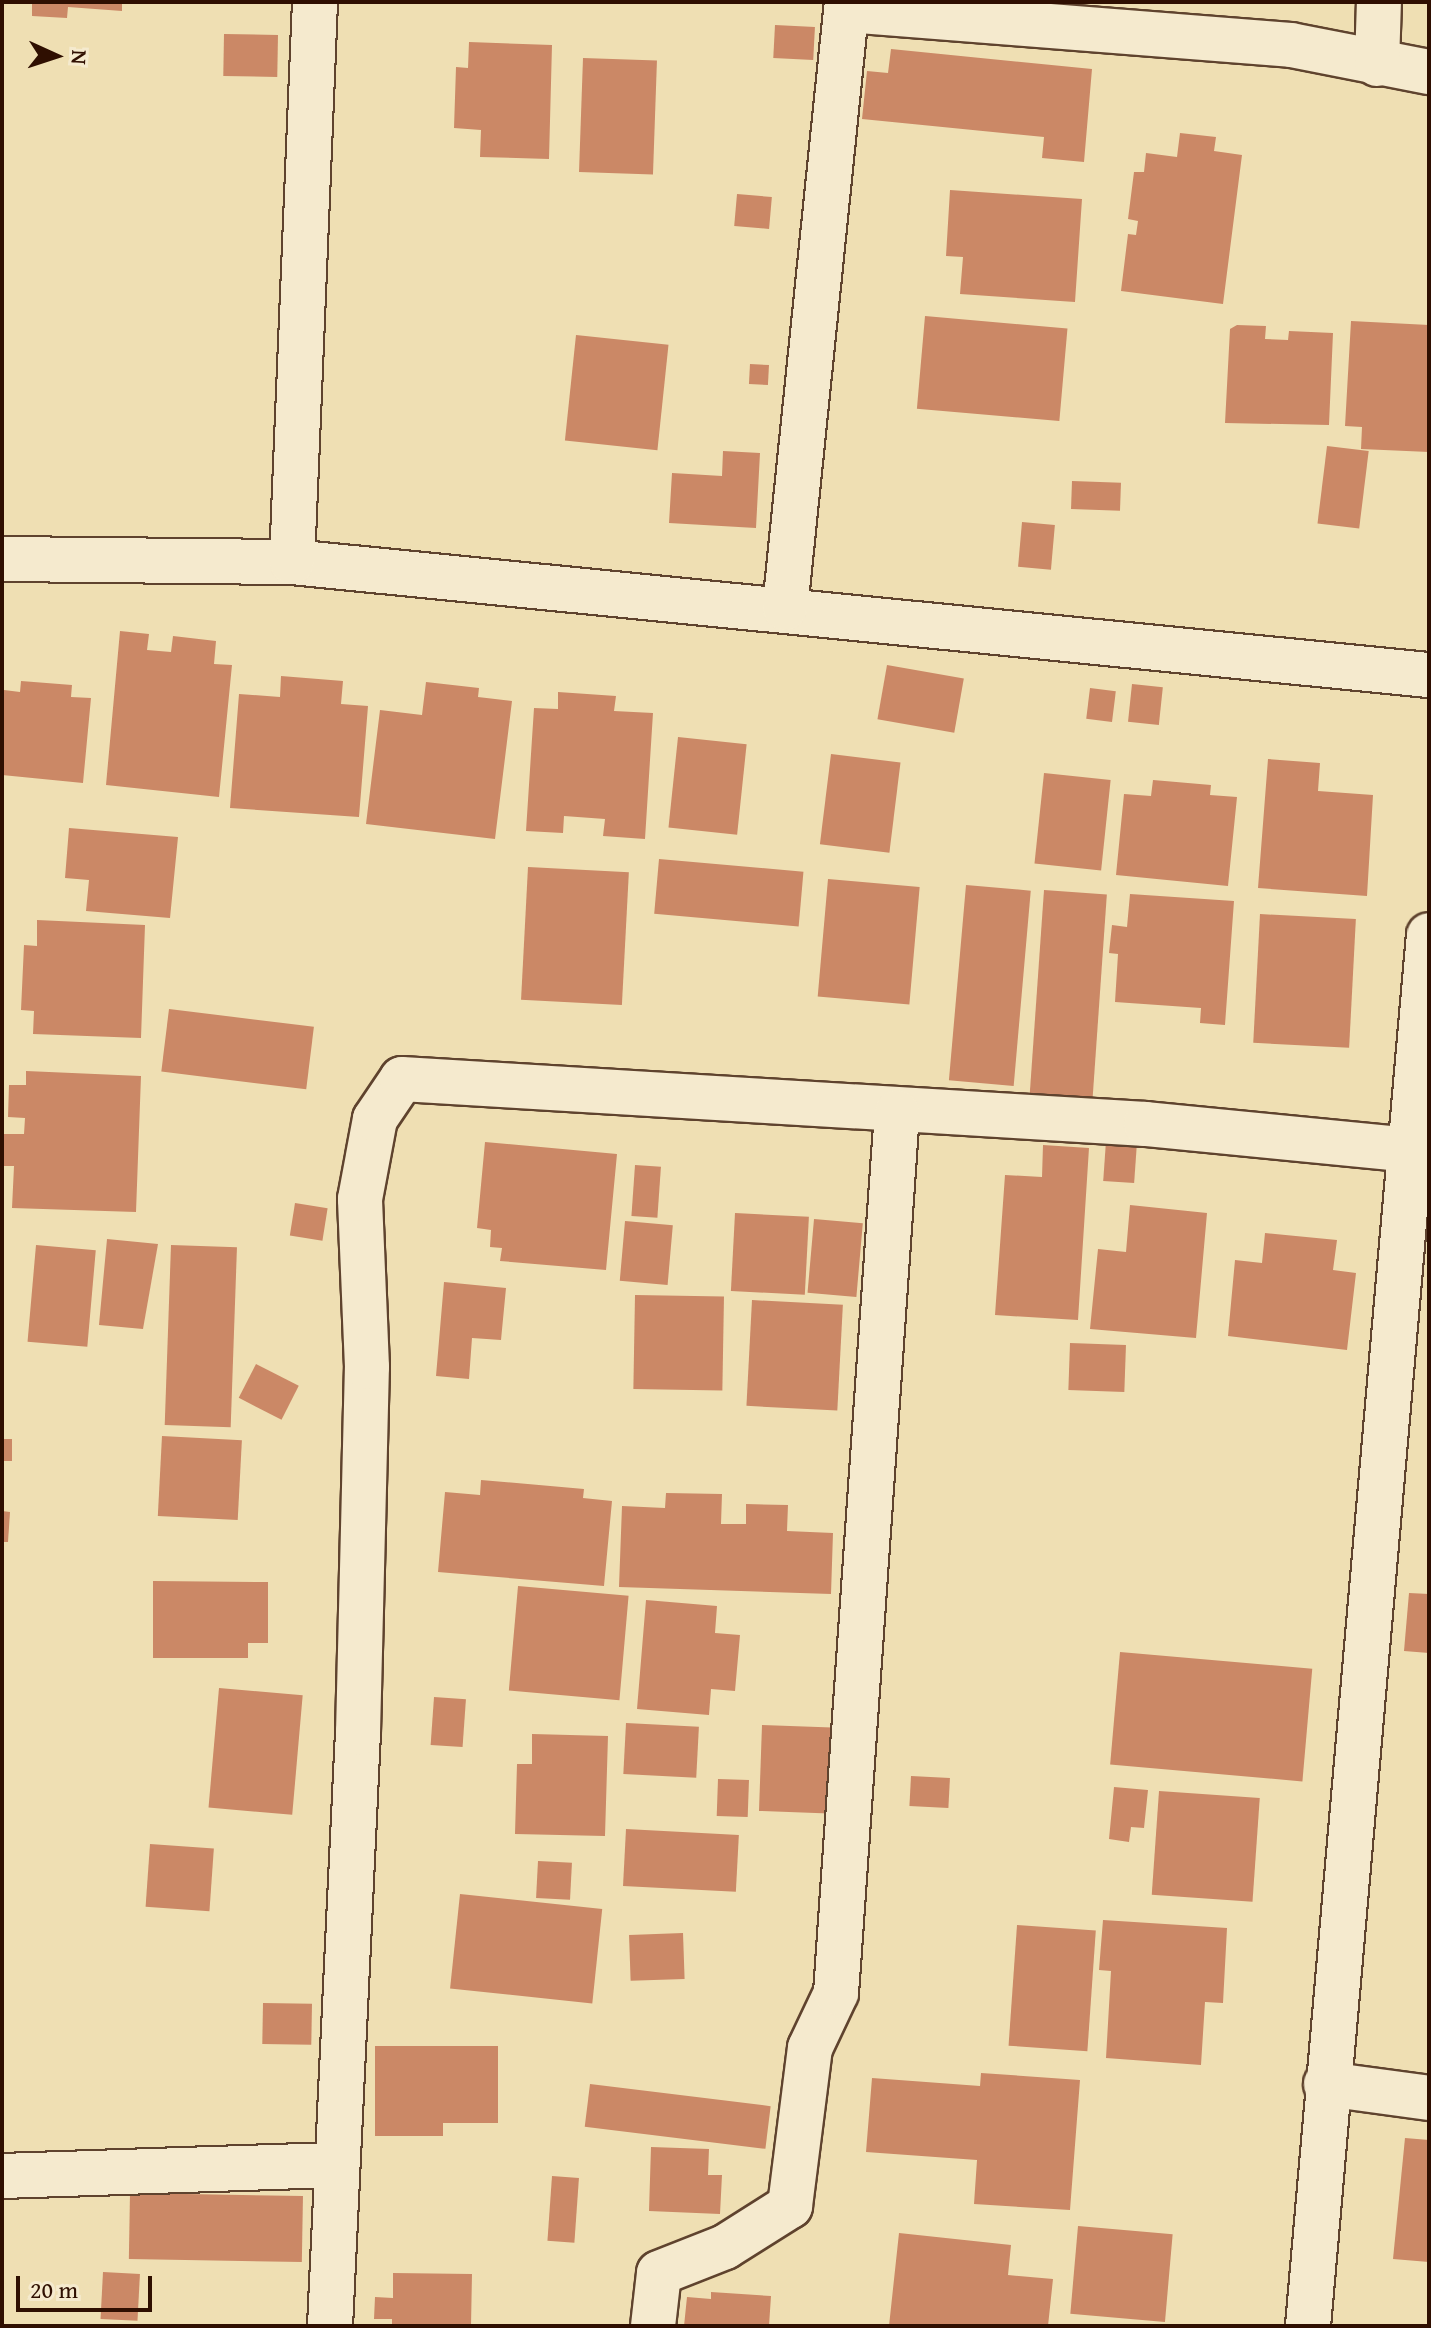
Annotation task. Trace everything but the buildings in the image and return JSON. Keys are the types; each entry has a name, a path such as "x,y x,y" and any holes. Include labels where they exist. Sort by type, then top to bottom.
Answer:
{"street":[{"path":"292,562 315,2"},
{"path":"1377,64 1379,2"},
{"path":"785,608 847,6 1291,45 1429,72"},
{"path":"2,559 292,562 785,608 1429,675"},
{"path":"1308,2326 1326,2084 1429,935"},
{"path":"330,2326 362,1590 367,1367 360,1199 375,1119 402,1079 897,1112 1146,1124 1411,1150"},
{"path":"653,2326 659,2273 725,2247 790,2206 810,2048 836,1993 897,1112"},
{"path":"1326,2084 1429,2098"},
{"path":"2,2176 337,2165"}]}
